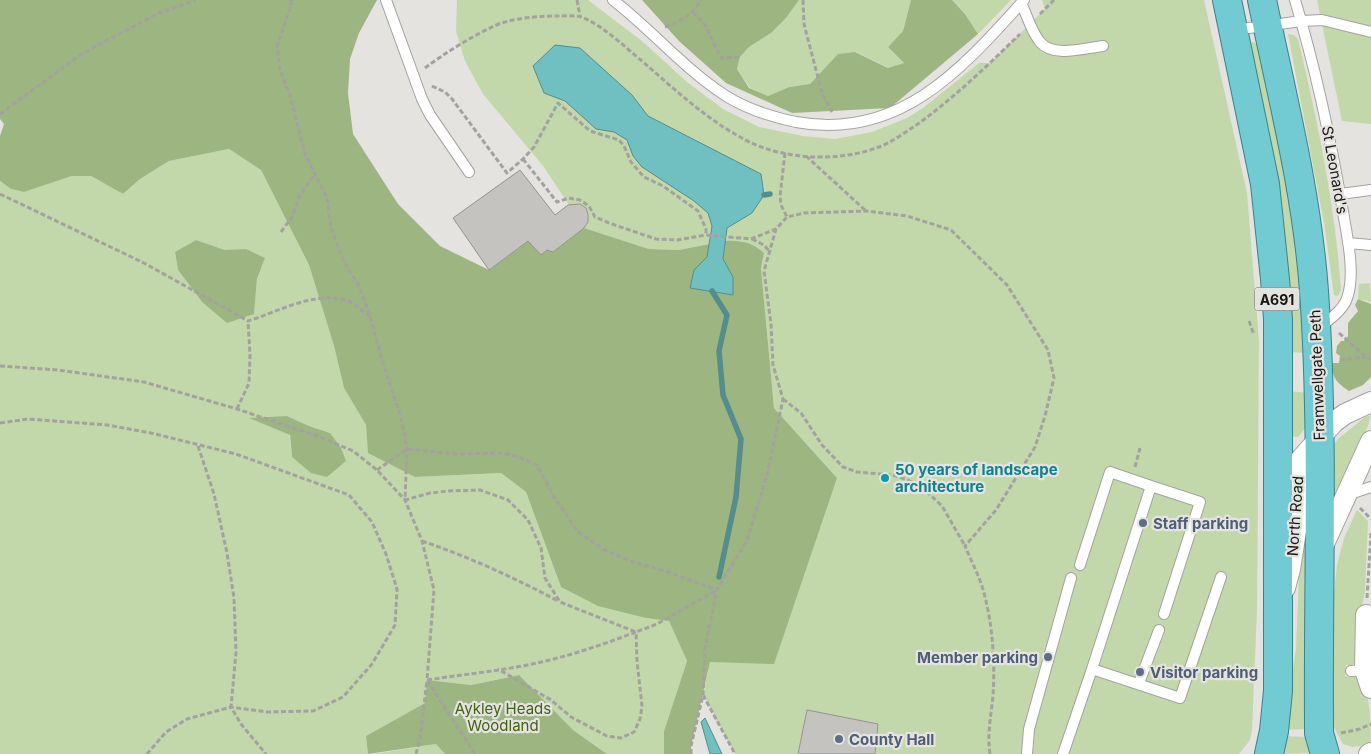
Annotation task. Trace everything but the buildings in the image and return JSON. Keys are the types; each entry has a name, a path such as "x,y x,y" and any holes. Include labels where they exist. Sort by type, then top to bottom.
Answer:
{"highway":[{"name":"A691","path":"1226,0 1264,184 1278,319 1277,712 1269,754"},
{"name":"Framwellgate Peth","path":"1265,13 1302,198 1314,290 1327,332 1319,438 1321,550 1319,733 1325,754"}],"street":[{"name":"North Road","path":"1278,603 1285,588 1294,547 1300,460 1339,418 1371,402"},
{"name":"North Road","path":"1321,550 1371,442"},
{"path":"1362,677 1366,615"}],"lane":[{"path":"386,0 415,80 430,115 469,172"},
{"path":"614,0 632,14 687,66 725,96 748,108 782,119 810,124 841,125 866,121 890,114 922,97 952,74 986,43 1022,2 1041,43 1050,49 1064,51 1103,46"},
{"name":"St Leonard's","path":"1295,0 1318,84 1348,243 1350,282 1347,300 1332,317 1327,332"},
{"path":"1233,30 1265,13 1302,21 1322,20 1371,32"},
{"path":"1340,194 1371,190"},
{"path":"1348,243 1371,246"},
{"path":"1080,566 1110,472 1200,502 1164,614"},
{"path":"1063,754 1151,486"},
{"path":"1347,495 1371,487"},
{"path":"1092,668 1180,698 1220,576"},
{"path":"1027,754 1029,729 1071,578"},
{"path":"1139,683 1159,630"}],"path":[{"path":"0,114 83,53 159,13 196,0"},
{"path":"291,0 291,6 277,46 280,70 290,95 305,154 327,198 331,228 344,262 359,286 370,316 401,418 407,449 405,500"},
{"path":"577,0 580,16"},
{"path":"804,0 804,24 822,93 841,125"},
{"path":"415,80 455,48 493,26 544,16 580,16 620,42 688,100 740,138 759,146 805,156 857,153 880,147 926,118 1031,24 1054,0"},
{"path":"663,27 674,24 693,12 700,1"},
{"path":"693,12 705,25 721,58 740,57"},
{"path":"415,80 433,86 452,99 507,173 534,147 558,103 590,131 619,140 624,146 631,162 644,177 664,186 698,211 706,229 706,235"},
{"path":"785,153 780,196 781,205 787,218"},
{"path":"805,156 866,211"},
{"path":"523,159 557,202 569,198 580,200 589,206 595,216 609,223 656,239 678,240 706,235 751,239 764,245 770,252"},
{"path":"281,232 292,217 300,195 315,174"},
{"path":"0,194 144,263 248,321 270,314 288,305 334,298 352,303 370,316"},
{"path":"751,239 776,229 787,218 804,213 866,211 907,216 950,230 1007,285 1048,350 1054,378 1045,416 1035,446 996,510 965,546"},
{"path":"692,754 691,746 703,695 705,648 717,590 747,540 767,475 783,399 773,365 771,324 764,271 776,229"},
{"path":"237,409 249,383 248,321"},
{"path":"1327,332 1371,359"},
{"path":"1332,361 1366,357"},
{"path":"0,366 58,370 144,382 237,409 343,445 377,470 405,500 422,541 434,590 427,680 420,739 416,754"},
{"path":"783,399 800,413 822,445 843,467 857,472 893,474 908,480 926,491 942,506 965,546 985,597 993,646 993,695 988,740 990,754"},
{"path":"0,423 28,419 107,424 236,454 349,495 372,522 386,554 397,589 395,625 372,664 343,697 313,711 267,712 231,707 187,719 166,732 146,754"},
{"path":"198,446 216,502 234,598 236,652 231,707 241,724 266,754"},
{"path":"1132,480 1140,448"},
{"path":"377,470 407,449 456,454 502,453 519,457 537,465 553,495 578,532 603,549 633,562 665,571 717,590"},
{"path":"405,500 450,490 480,490 508,500 528,520 540,548 545,578 560,602"},
{"path":"1366,615 1371,533"},
{"path":"422,541 467,558 560,602 636,632"},
{"path":"427,680 566,656 657,624 717,590"},
{"path":"498,669 550,700 571,716 607,736 621,738 634,732 640,719 642,706 636,632"},
{"path":"427,680 475,754"},
{"path":"703,695 735,754"}],"green space":[{"path":"0,0 377,0 359,33 350,59 348,93 353,134 398,204 440,246 489,270 528,241 553,252 584,228 649,249 679,250 709,244 707,257 694,270 733,295 733,277 723,259 725,241 746,243 764,253 761,268 774,408 837,478 774,664 710,662 691,746 691,754 664,754 664,731 687,661 669,621 646,618 598,606 561,587 526,492 501,473 415,477 368,453 366,425 344,388 334,346 309,265 261,170 229,149 169,161 140,179 123,194 91,176 72,176 24,192 11,189 0,181 0,136 4,124 0,119"},
{"path":"457,0 588,0 642,41 687,82 723,109 759,127 803,136 835,139 872,132 907,118 923,108 979,63 990,63 1045,9 1042,0 1204,0 1247,193 1259,341 1257,609 1252,731 1250,740 1239,754 875,754 878,724 807,710 798,754 735,754 703,695 710,662 837,478 774,408 761,268 764,253 725,242 733,295 690,288 694,270 707,257 708,244 679,250 649,249 584,228 544,167 483,94 465,61 456,31"},
{"path":"642,0 799,0 786,18 771,33 749,47 740,57 737,69 749,88 768,96 789,87 810,84 838,54 855,52 888,68 904,63 888,47 903,31 911,0 952,0 965,14 978,34 890,108 792,113 726,83 679,41"},
{"path":"799,0 911,0 903,31 888,47 904,63 889,68 856,52 827,66 810,84 789,87 768,96 750,88 737,69 740,57 749,47 771,33 786,18"},
{"path":"952,0 1011,0 978,34 965,14"},
{"path":"1317,0 1371,0 1371,124 1342,121"},
{"path":"1288,34 1294,35 1298,39 1319,132 1335,227 1341,290 1338,296 1334,295 1324,223"},
{"path":"1253,42 1259,45 1280,142 1295,230 1307,353 1287,352 1250,44"},
{"path":"229,149 261,170 309,265 334,346 344,388 366,425 369,453 415,477 501,473 526,492 561,587 646,618 669,621 687,661 664,731 664,754 607,754 573,730 518,675 471,685 427,680 425,703 366,736 368,754 0,754 0,181 11,189 24,192 72,176 91,176 123,194 140,179 169,161","holes":["196,240 225,250 265,258 257,279 254,314 202,302 178,270 175,253","287,416 309,426 330,433 292,457"]},
{"path":"196,240 225,250 246,249 265,258 257,279 254,314 227,323 202,302 178,270 175,252"},
{"path":"1370,283 1371,302 1358,299 1359,284"},
{"path":"1358,299 1371,304 1371,377 1363,385 1349,391 1336,380 1332,363 1339,363 1340,356 1336,353 1337,346 1348,336 1348,323 1358,311 1355,305"},
{"path":"1288,391 1308,393 1308,425 1298,437 1288,436"},
{"path":"1371,415 1368,426 1333,499 1331,448 1338,439 1365,417"},
{"path":"287,416 330,433 341,448 346,461 327,477 311,473 292,457 290,435 249,418"},
{"path":"1308,463 1305,729 1283,730 1296,649 1300,551"},
{"path":"1357,510 1368,521 1365,592 1360,614 1358,662 1346,665 1345,676 1357,677 1365,689 1368,698 1371,745 1352,747 1343,744 1332,724 1332,609 1337,565 1344,538"},
{"name":"Aykley Heads Woodland","path":"519,675 573,730 607,754 445,754 436,744 368,754 366,736 425,703 427,680 471,685"},
{"path":"1282,736 1305,737 1312,753 1278,754"},
{"path":"436,744 445,754 374,754"}],"water":[{"path":"555,45 580,48 632,95 648,116 761,174 764,195 752,213 727,228 723,259 733,277 733,295 690,288 694,270 707,257 712,226 708,213 694,201 642,167 633,156 627,140 614,132 596,129 565,101 544,93 533,66"},
{"path":"705,718 722,754 710,754 701,722"}],"waterway":[{"path":"764,195 770,194"},
{"path":"712,291 727,315 719,351 723,395 741,439 736,497 719,577"}],"place":[{"name":"50 years of landscape architecture","path":"885,478"},
{"name":"Staff parking","path":"1143,523"},
{"name":"Member parking","path":"1048,657"},
{"name":"Visitor parking","path":"1140,672"},
{"name":"County Hall","path":"839,739"}]}
